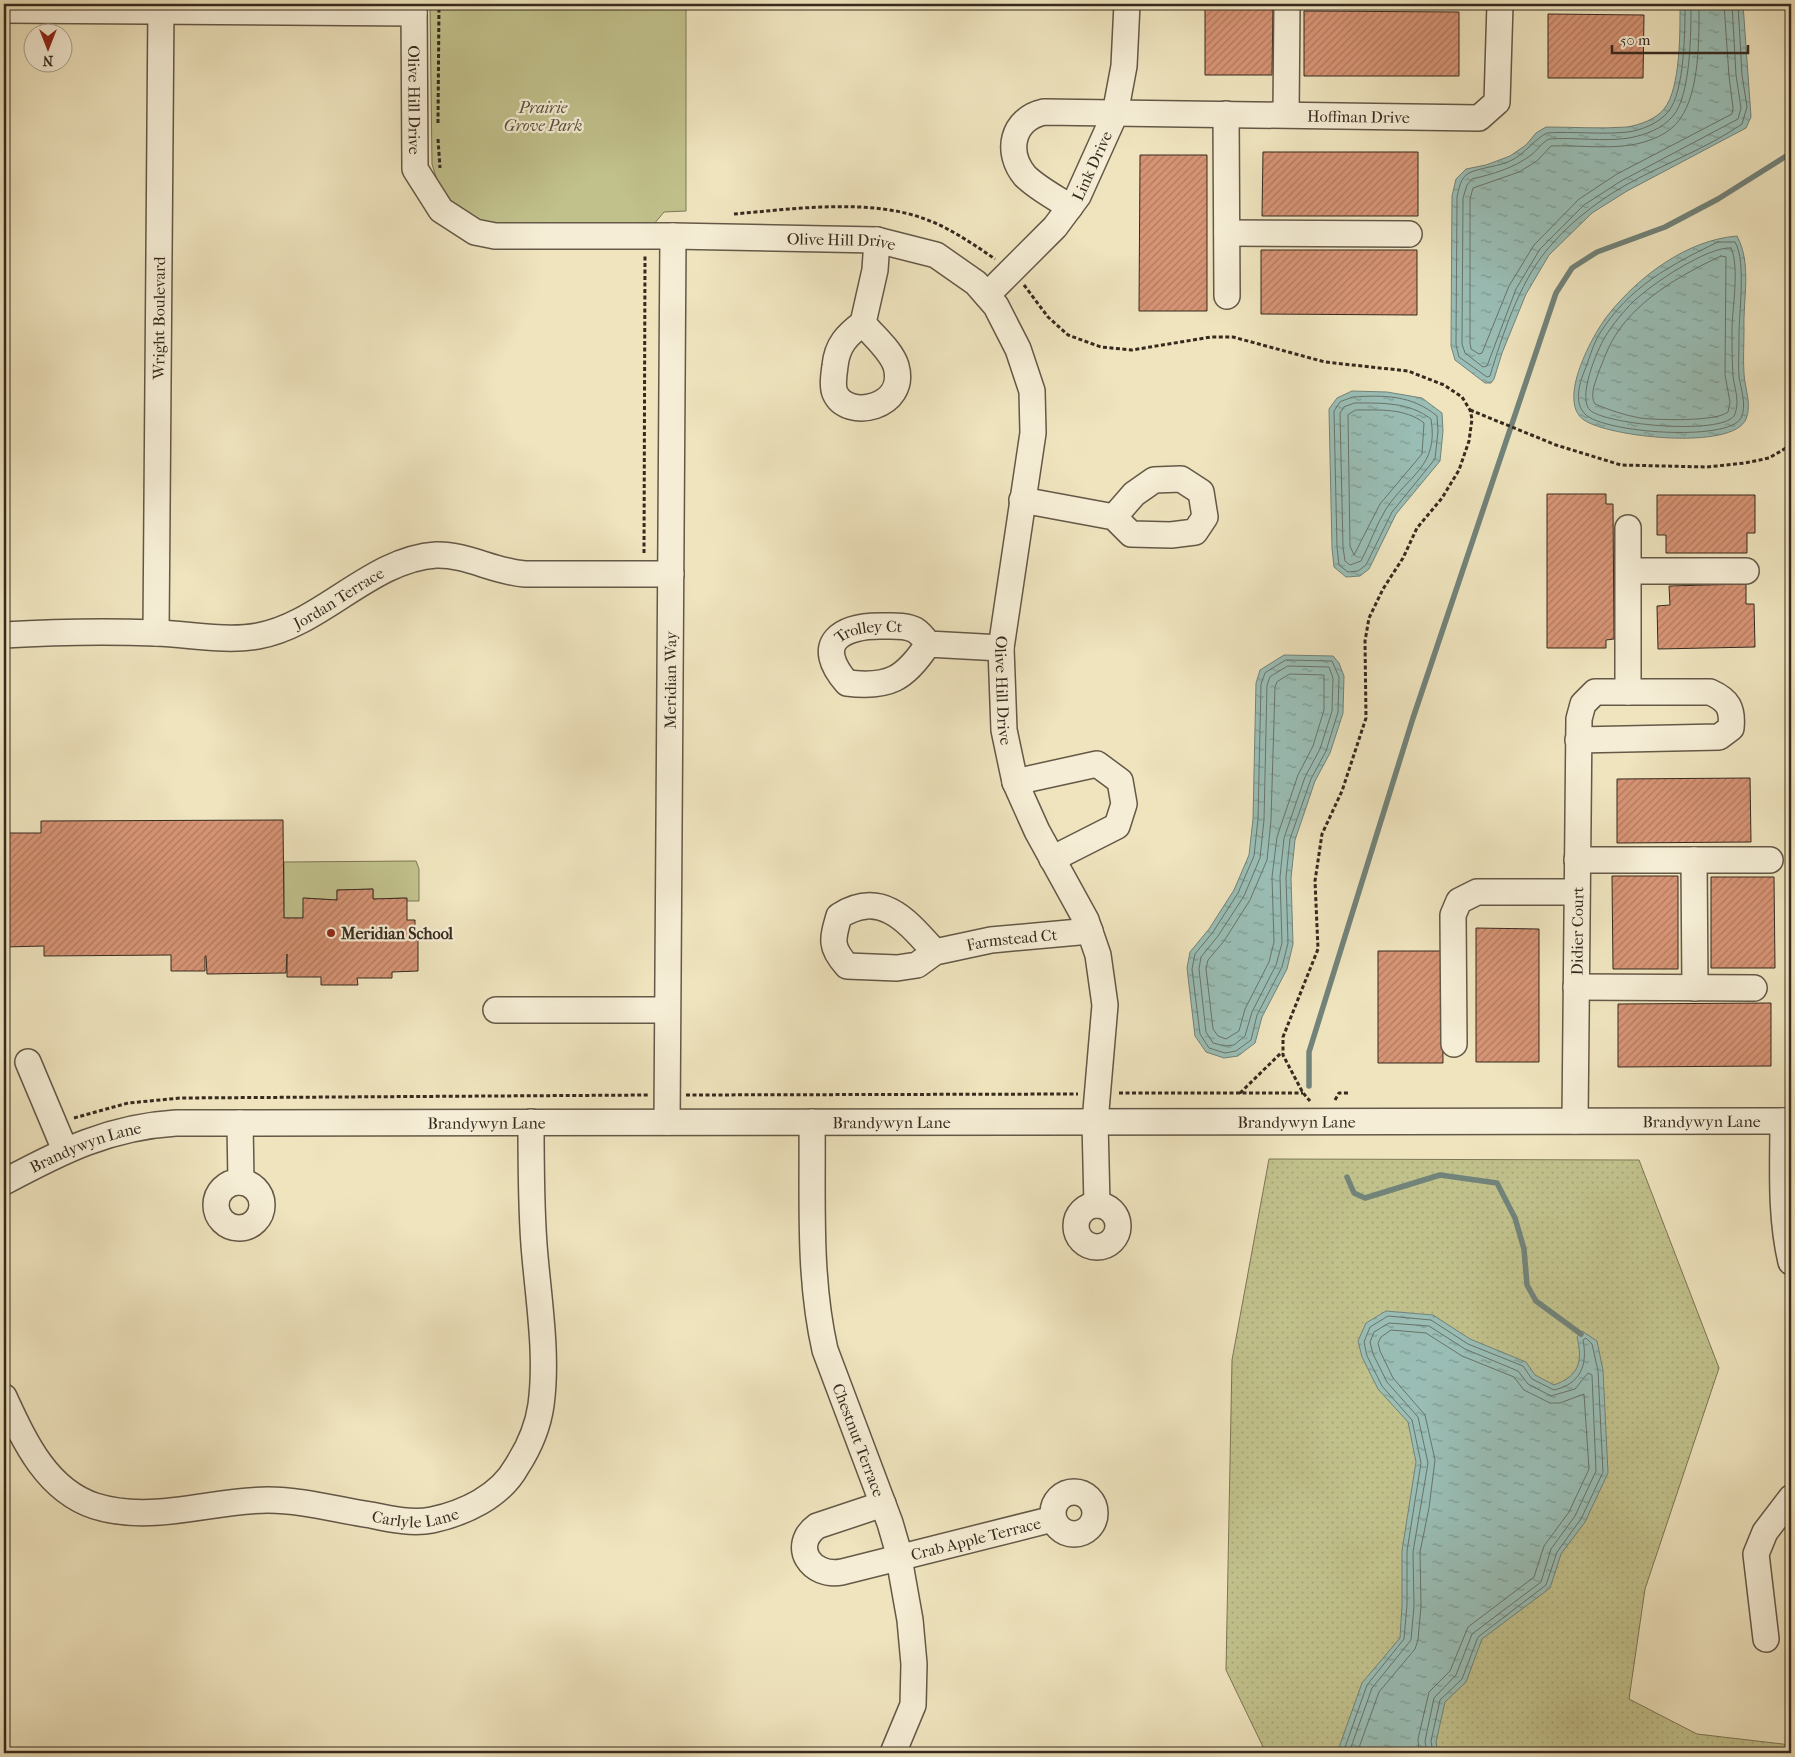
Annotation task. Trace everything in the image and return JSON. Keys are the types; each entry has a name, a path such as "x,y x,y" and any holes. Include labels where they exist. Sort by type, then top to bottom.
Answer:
{"street":[{"name":"Link Drive","path":"987,295 1036,248 1078,196 1115,114 1124,66 1128,4"},
{"path":"1286,114 1287,4"},
{"name":"Hoffman Drive","path":"1070,207 1023,173 1014,147 1019,126 1029,117 1044,112 1479,118 1497,102 1500,4"},
{"name":"Olive Hill Drive","path":"4,10 162,7 414,9 415,169 441,210 475,232 496,236 673,236 877,240 936,255 976,283 987,295 996,306 1018,349 1032,391 1033,433 1000,648 1004,730 1015,782 1037,831 1086,920 1098,955 1105,1005 1095,1122 1097,1205"},
{"name":"Wright Boulevard","path":"156,633 162,7"},
{"path":"1226,114 1227,296"},
{"path":"1227,233 1409,234"},
{"name":"Meridian Way","path":"667,1122 673,236"},
{"path":"863,324 876,270 877,240"},
{"path":"1022,500 1114,517"},
{"path":"1628,528 1628,692"},
{"name":"Jordan Terrace","path":"4,635 41,633 156,633 237,638 258,636 300,620 395,566 419,558 438,555 466,559 506,573 671,574"},
{"path":"1629,571 1746,571"},
{"name":"Trolley Ct","path":"928,644 1000,648"},
{"name":"Didier Court","path":"1574,1121 1578,740 1579,719 1583,704 1595,692 1710,692 1724,698 1732,713 1731,728 1719,738 1578,740"},
{"path":"1015,782 1097,764 1120,781 1124,804 1117,826 1052,859"},
{"path":"1577,860 1770,860"},
{"path":"1694,860 1695,988"},
{"path":"1454,1044 1453,915 1459,900 1477,892 1577,892"},
{"name":"Farmstead Ct","path":"934,952 991,940 1090,931"},
{"path":"1576,987 1754,988"},
{"path":"496,1010 668,1010"},
{"path":"28,1062 64,1150"},
{"path":"1787,1121 1783,1210 1785,1236 1791,1262"},
{"name":"Brandywyn Lane","path":"4,1182 64,1150 122,1130 144,1125 531,1122 1787,1121"},
{"name":"Carlyle Lane","path":"4,1397 13,1442 36,1460 68,1492 95,1506 153,1513 227,1502 269,1500 296,1502 395,1520 428,1520 454,1514 482,1501 498,1489 516,1468 530,1441 541,1407 543,1372 531,1202 531,1122"},
{"name":"Chestnut Terrace","path":"812,1122 813,1280 819,1322 825,1350 893,1532 910,1620 914,1664 913,1705 898,1752"},
{"path":"240,1123 241,1182"},
{"path":"1766,1639 1756,1554 1765,1532 1791,1498"},
{"name":"Crab Apple Terrace","path":"883,1504 817,1526 809,1532 805,1541 808,1558 818,1571 828,1574 1053,1519"}],"path":[{"path":"438,127 439,4"},
{"path":"438,137 441,172"},
{"path":"634,555 644,555 646,236"},
{"path":"1470,410 1556,445 1621,465 1708,468 1769,458 1791,445"},
{"path":"1240,1094 1283,1051"}],"green space":[{"name":"Prairie Grove Park","path":"430,4 686,8 686,211 664,212 654,224 510,230 481,222 458,211 437,180 432,164"},
{"path":"416,861 419,869 419,901 407,901 406,898 373,899 373,889 337,890 337,900 304,898 303,918 284,918 284,862"},
{"path":"1269,1159 1639,1160 1719,1368 1645,1589 1629,1699 1697,1734 1791,1745 1791,1753 1266,1753 1226,1670 1232,1360"}],"water":[{"path":"1680,4 1743,4 1751,117 1746,128 1627,191 1592,213 1549,255 1526,294 1502,353 1494,379 1491,383 1485,383 1455,360 1451,346 1452,196 1456,179 1466,169 1486,165 1510,156 1526,145 1536,133 1546,127 1627,127 1657,116 1670,100 1677,73"},
{"path":"1737,236 1742,247 1746,270 1744,374 1748,396 1748,413 1746,419 1736,429 1719,435 1695,438 1642,436 1618,432 1584,420 1576,411 1574,398 1575,383 1586,352 1608,315 1634,287 1665,262 1682,252 1700,245 1718,239"},
{"path":"1352,391 1387,392 1422,398 1442,413 1443,431 1440,461 1396,514 1369,569 1360,576 1346,577 1334,567 1332,548 1329,409 1337,398"},
{"path":"1284,655 1333,656 1339,663 1344,676 1343,713 1330,753 1315,781 1295,840 1291,878 1293,944 1287,969 1262,1017 1255,1043 1238,1056 1224,1058 1206,1052 1195,1036 1187,968 1190,952 1209,929 1234,890 1249,855 1253,819 1256,683 1260,670"},
{"path":"1386,1311 1433,1315 1470,1339 1526,1362 1535,1375 1554,1385 1569,1377 1577,1367 1579,1346 1577,1337 1582,1331 1597,1341 1603,1370 1608,1473 1585,1522 1561,1554 1550,1588 1482,1639 1466,1682 1445,1702 1436,1742 1438,1753 1337,1753 1362,1683 1400,1638 1402,1551 1416,1462 1408,1422 1378,1389 1362,1357 1358,1341 1366,1323"}],"building":[{"path":"1205,4 1273,4 1272,75 1205,75"},
{"path":"1304,11 1459,12 1459,76 1304,76"},
{"path":"1548,14 1644,15 1643,78 1548,78"},
{"path":"1263,152 1418,152 1418,216 1262,216"},
{"path":"1140,155 1207,155 1207,311 1139,311"},
{"path":"1261,250 1417,250 1417,315 1261,314"},
{"path":"1547,494 1606,494 1606,504 1613,504 1614,639 1606,640 1606,648 1547,648"},
{"path":"1657,495 1755,495 1755,533 1747,533 1747,553 1666,553 1666,535 1657,535"},
{"path":"1746,584 1746,604 1754,604 1755,647 1658,649 1657,606 1670,605 1669,586"},
{"path":"1750,778 1751,842 1617,843 1617,779"},
{"path":"283,820 284,918 303,918 303,898 337,900 337,890 373,889 373,899 407,898 407,920 415,920 415,938 418,938 418,971 392,972 392,978 357,978 358,985 321,985 321,977 287,977 287,954 286,973 207,974 206,956 205,971 171,971 171,955 44,956 44,946 4,947 4,833 41,833 41,821"},
{"path":"1612,876 1678,876 1678,969 1613,969"},
{"path":"1711,877 1774,877 1775,968 1711,968"},
{"path":"1476,928 1539,929 1539,1062 1476,1062"},
{"path":"1378,951 1442,951 1443,1063 1378,1063"},
{"path":"1771,1003 1771,1066 1618,1067 1618,1004"}],"waterway":[{"path":"1309,1086 1309,1052 1413,718 1556,293 1572,268 1597,252 1665,227 1718,199 1791,153"},
{"path":"1347,1177 1354,1193 1365,1198 1440,1175 1497,1183 1515,1218 1524,1249 1527,1285 1536,1301 1581,1334"}],"place":[{"name":"Meridian School","path":"331,933"}]}
